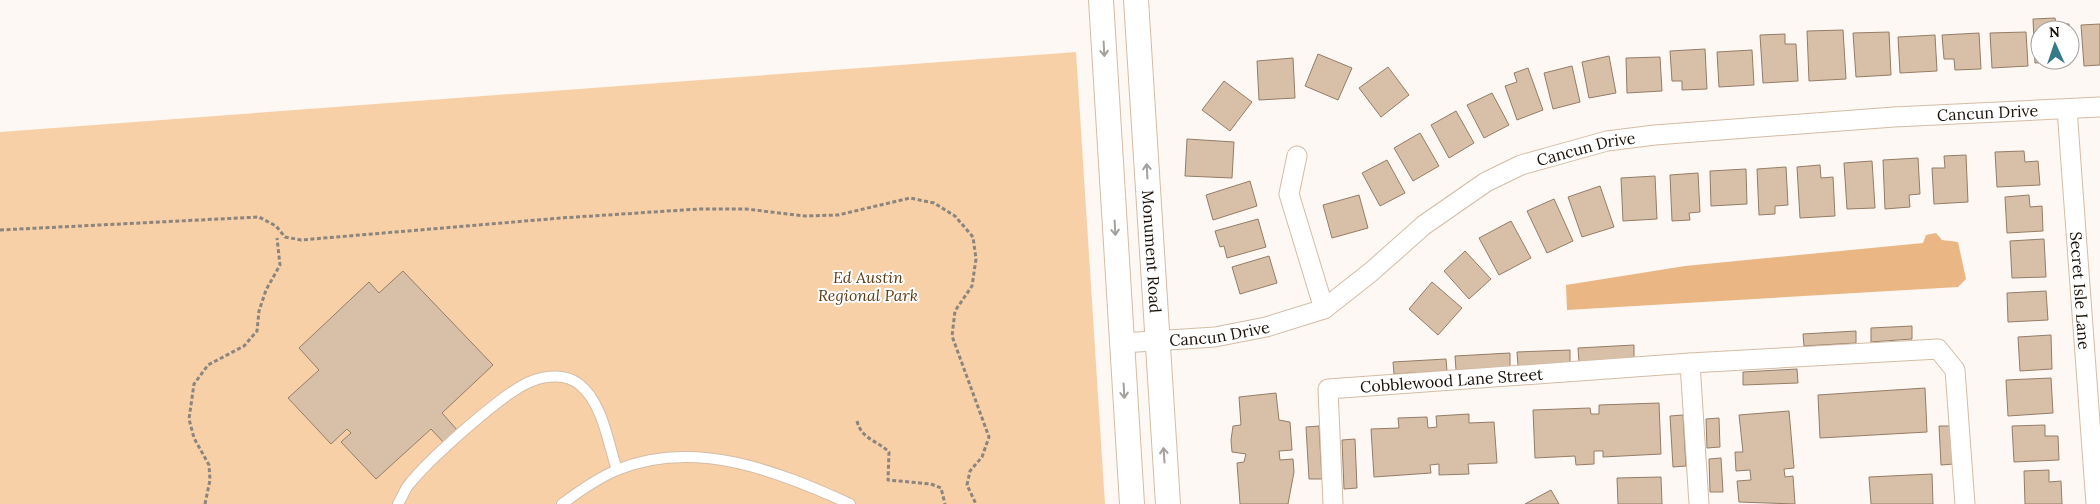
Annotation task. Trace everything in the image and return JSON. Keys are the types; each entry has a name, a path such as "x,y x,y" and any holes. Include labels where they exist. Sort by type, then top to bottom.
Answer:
{"street":[{"path":"1101,0 1132,504"},
{"name":"Monument Road","path":"1136,0 1168,504"},
{"name":"Cancun Drive","path":"1122,344 1208,338 1266,327 1324,309 1371,272 1450,204 1503,174 1556,154 1607,141 1655,135 1884,118 2100,107"},
{"name":"Secret Isle Lane","path":"2067,109 2096,504"},
{"path":"1297,156 1289,194 1324,309"},
{"name":"Cobblewood Lane Street","path":"1333,504 1328,389 1690,363 1938,349 1955,370 1965,504"},
{"path":"1690,363 1699,504"}],"lane":[{"path":"398,504 407,488 438,454 505,397 532,381 558,375 578,383 593,398 617,470"},
{"path":"562,504 617,470 659,459 700,457 739,462 820,490 850,504"}],"path":[{"path":"0,230 259,217 276,226 286,237 301,240 561,218 699,209 746,209 805,216 838,215 910,198 934,203 955,216 973,238 976,259 972,286 955,311 952,336 989,437 982,458 970,471 967,485 976,504"},
{"path":"205,504 210,480 209,465 194,438 189,419 194,384 208,365 244,346 257,331 259,311 266,290 280,265 277,238"},
{"path":"857,421 865,437 882,445 889,452 888,480 941,488 945,504"}],"green space":[{"name":"Ed Austin Regional Park","path":"1076,52 1105,504 0,504 0,132"}],"shaded area":[{"path":"1936,233 1942,240 1958,242 1966,279 1958,287 1567,310 1566,285 1685,266 1923,243 1926,235"}],"building":[{"path":"2055,18 2055,20 2033,20"},
{"path":"2100,24 2100,65 2084,66 2081,25"},
{"path":"1843,30 1846,79 1809,81 1807,31"},
{"path":"1889,32 1891,75 1856,77 1853,33"},
{"path":"2026,32 2028,66 1992,68 1990,33"},
{"path":"1979,33 1981,69 1955,70 1954,59 1944,59 1942,35"},
{"path":"1785,34 1785,44 1796,44 1798,81 1763,83 1760,35"},
{"path":"1935,35 1937,71 1900,73 1898,37"},
{"path":"1705,49 1707,89 1682,90 1682,81 1672,81 1670,51"},
{"path":"1752,50 1754,85 1719,87 1717,52"},
{"path":"1318,54 1352,68 1338,100 1305,86"},
{"path":"1609,56 1616,93 1589,98 1582,62"},
{"path":"1660,57 1662,91 1627,93 1626,58"},
{"path":"1293,58 1295,98 1259,100 1257,61"},
{"path":"1572,66 1580,102 1553,109 1544,73"},
{"path":"1388,67 1409,95 1381,117 1359,88"},
{"path":"1528,68 1543,110 1517,120 1505,86 1517,82 1514,73"},
{"path":"1224,81 1252,102 1230,131 1202,110"},
{"path":"1492,93 1509,125 1484,138 1467,105"},
{"path":"1456,111 1474,143 1449,158 1431,125"},
{"path":"1420,133 1439,166 1413,181 1394,148"},
{"path":"1187,139 1234,142 1232,178 1185,176"},
{"path":"2024,151 2025,162 2038,161 2040,185 1997,187 1995,152"},
{"path":"1966,155 1968,202 1934,204 1932,168 1945,168 1944,156"},
{"path":"1918,158 1920,194 1909,195 1910,207 1885,209 1883,160"},
{"path":"1387,160 1405,193 1380,206 1362,173"},
{"path":"1872,161 1875,208 1847,209 1844,163"},
{"path":"1820,165 1821,178 1833,177 1835,216 1800,218 1797,167"},
{"path":"1786,167 1788,205 1775,206 1775,214 1759,215 1757,169"},
{"path":"1746,169 1747,204 1711,206 1710,171"},
{"path":"1698,173 1700,212 1689,213 1690,220 1672,221 1670,175"},
{"path":"1655,176 1657,219 1623,221 1621,178"},
{"path":"1250,181 1257,206 1213,220 1206,195"},
{"path":"1600,186 1614,227 1582,237 1568,197"},
{"path":"1359,195 1368,228 1332,238 1323,205"},
{"path":"2029,195 2030,207 2042,206 2043,231 2007,233 2005,197"},
{"path":"1554,199 1573,241 1547,253 1527,211"},
{"path":"1258,219 1266,247 1227,258 1224,246 1220,247 1215,231"},
{"path":"1511,221 1531,258 1499,275 1479,238"},
{"path":"2044,239 2046,277 2012,278 2010,241"},
{"path":"1465,251 1491,279 1469,299 1444,271"},
{"path":"1269,256 1277,283 1240,294 1232,267"},
{"path":"403,271 493,365 442,413 458,431 445,444 431,429 376,479 341,442 351,433 347,429 331,444 288,398 319,370 299,348 369,282 379,293"},
{"path":"1432,282 1462,308 1438,335 1409,309"},
{"path":"2046,291 2048,320 2008,322 2007,293"},
{"path":"1912,326 1912,339 1871,342 1871,328"},
{"path":"1856,331 1856,343 1804,346 1803,334"},
{"path":"2051,335 2052,369 2020,371 2018,337"},
{"path":"1634,345 1634,359 1579,362 1578,348"},
{"path":"1570,350 1570,363 1518,366 1517,352"},
{"path":"1510,353 1510,367 1456,370 1455,356"},
{"path":"1446,359 1447,371 1394,374 1393,362"},
{"path":"1797,369 1798,383 1743,385 1743,372"},
{"path":"2051,378 2053,413 2008,416 2006,380"},
{"path":"1925,388 1927,432 1820,438 1818,395"},
{"path":"1276,393 1279,420 1290,422 1292,450 1279,451 1280,460 1293,459 1294,472 1288,504 1240,504 1237,463 1244,462 1246,454 1232,452 1231,440 1233,426 1241,425 1239,397"},
{"path":"1659,403 1661,454 1603,457 1603,451 1594,451 1594,464 1576,465 1575,456 1535,458 1533,410 1590,408 1591,414 1599,414 1599,405"},
{"path":"1789,411 1794,468 1784,469 1785,477 1793,476 1795,504 1739,502 1737,481 1751,480 1750,470 1736,471 1735,452 1743,452 1739,415"},
{"path":"1469,414 1469,423 1494,422 1497,463 1468,464 1469,474 1439,475 1439,464 1430,465 1431,473 1374,477 1371,429 1399,428 1398,418 1427,417 1428,428 1437,427 1436,416"},
{"path":"1683,415 1686,466 1673,467 1670,416"},
{"path":"1719,418 1720,447 1707,448 1706,419"},
{"path":"2045,425 2045,436 2058,436 2059,460 2014,462 2012,426"},
{"path":"1319,426 1322,479 1309,479 1306,427"},
{"path":"1939,426 1952,426 1954,464 1941,465"},
{"path":"1355,439 1357,488 1344,489 1342,440"},
{"path":"1721,458 1723,492 1710,492 1709,459"},
{"path":"2049,470 2049,482 2061,481 2062,504 2025,504 2024,471"},
{"path":"1932,474 1933,504 1871,504 1869,477"},
{"path":"1661,477 1662,504 1618,504 1617,478"},
{"path":"1551,490 1559,504 1525,504"}]}
